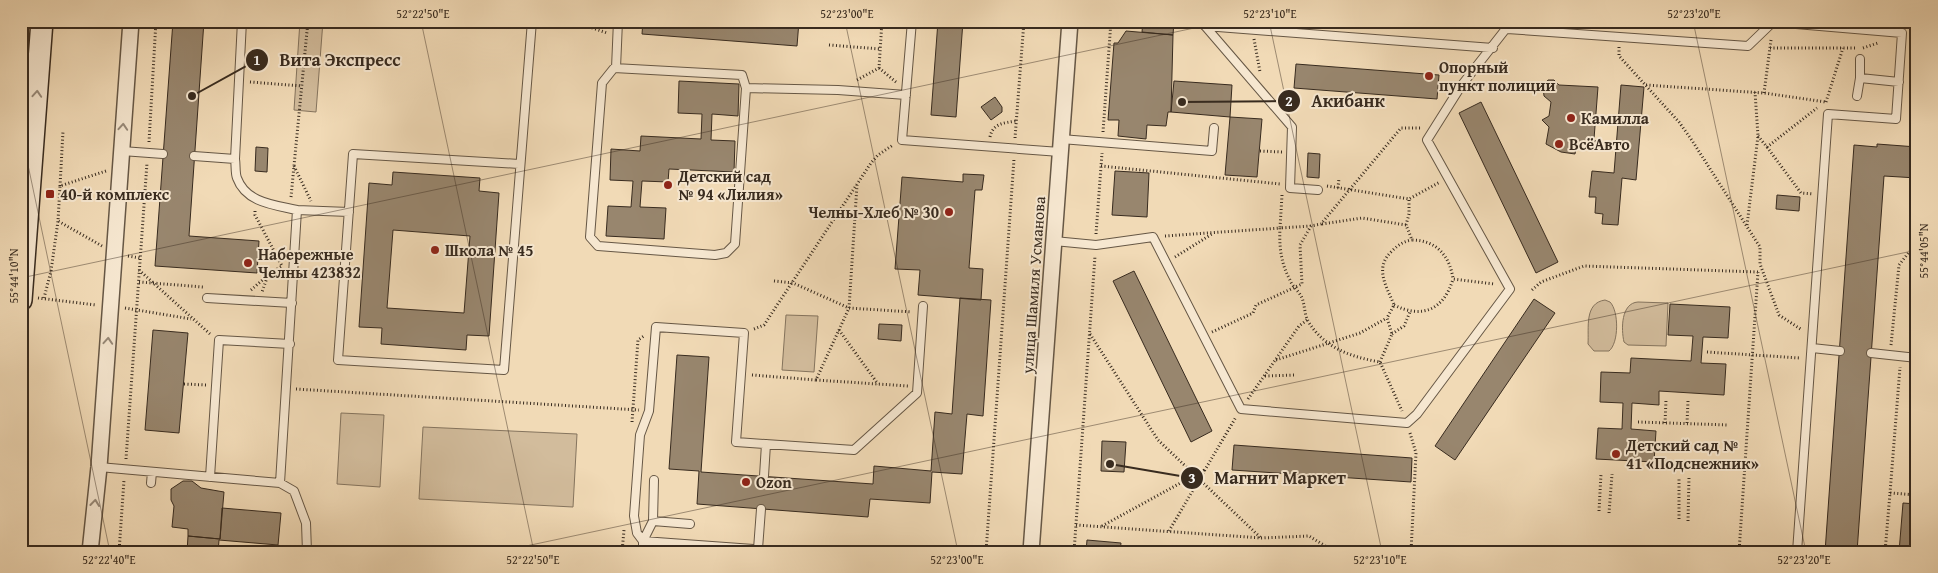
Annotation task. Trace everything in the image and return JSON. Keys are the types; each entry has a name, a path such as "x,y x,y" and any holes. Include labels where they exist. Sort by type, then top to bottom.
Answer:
{"main road":[{"path":"26,298 42,21"}],"street":[{"path":"90,552 99,467 131,21"},
{"name":"улица Шамиля Усманова","path":"1031,552 1070,21"}],"lane":[{"path":"242,21 236,178 246,192 264,204 293,209 349,212"},
{"path":"519,164 353,154 338,360 504,370 519,164 532,21"},
{"path":"616,68 742,75 746,88 734,244 726,253 715,255 598,246 590,237 602,83 616,68 618,21"},
{"path":"912,21 902,140 1014,147 1103,142 1212,151 1214,128"},
{"path":"1054,240 1096,245 1153,237 1241,409 1407,423 1417,414 1510,289 1427,140 1461,86 1493,48 1512,21"},
{"path":"1507,29 1748,46 1773,22 1902,33 1896,119 1828,114 1797,552"},
{"path":"1205,24 1252,30 1493,48"},
{"path":"1205,24 1292,127 1290,188 1318,190"},
{"path":"1858,96 1860,59"},
{"path":"1860,78 1899,82"},
{"path":"746,88 906,93"},
{"path":"121,159 148,153 163,154"},
{"path":"194,156 236,159"},
{"path":"280,483 292,304 293,209"},
{"path":"206,298 292,304"},
{"path":"794,552 643,541 637,533 634,516 640,434 649,411 656,327 744,333 736,442 854,450 917,393 923,310"},
{"path":"210,477 219,340 290,344"},
{"path":"1812,348 1840,351"},
{"path":"1871,353 1917,358"},
{"path":"764,476 766,444"},
{"path":"99,467 280,483 294,491 306,523 307,552"},
{"path":"151,483 152,472"},
{"path":"642,552 643,541 653,521 654,480"},
{"path":"758,549 761,509"},
{"path":"653,521 690,524"}],"path":[{"path":"119,552 156,21"},
{"path":"572,21 617,36"},
{"path":"879,68 882,21"},
{"path":"986,552 1024,21"},
{"path":"1074,552 1111,21"},
{"path":"1764,93 1773,22"},
{"path":"293,209 294,165 307,23"},
{"path":"1252,30 1264,94"},
{"path":"1770,48 1865,48 1902,33"},
{"path":"1619,38 1619,56 1679,122 1760,247 1760,271 1752,355 1739,552"},
{"path":"828,45 880,49"},
{"path":"1767,147 1826,102 1843,48"},
{"path":"879,68 906,93"},
{"path":"838,90 879,68"},
{"path":"239,81 302,86"},
{"path":"1646,85 1754,92 1826,102 1839,115"},
{"path":"1747,225 1758,136 1754,92"},
{"path":"989,146 992,130 999,124 1016,122"},
{"path":"1321,224 1401,128 1435,127"},
{"path":"44,298 51,271 58,221 63,130"},
{"path":"1758,136 1801,193 1823,195"},
{"path":"744,333 764,325 857,183 878,155 902,140"},
{"path":"1260,151 1291,152"},
{"path":"60,186 121,159"},
{"path":"294,165 315,210"},
{"path":"1101,166 1283,184 1278,248 1290,282 1296,287 1304,300 1308,320 1327,345 1380,362"},
{"path":"1338,188 1339,178"},
{"path":"1318,190 1322,185 1409,199 1448,178"},
{"path":"816,380 849,308 857,183"},
{"path":"255,198 255,215 282,266 268,276 259,302"},
{"path":"1409,199 1409,214 1406,225 1412,240"},
{"path":"1153,237 1311,226 1362,218 1406,225"},
{"path":"58,221 114,254 140,258"},
{"path":"1204,336 1253,313 1256,305 1302,284 1300,245 1311,226"},
{"path":"1166,262 1214,232"},
{"path":"1412,240 1424,240 1438,247 1449,262 1452,279 1449,292 1438,305 1429,310 1410,312 1394,305 1381,269 1391,252 1406,241 1412,240"},
{"path":"1890,355 1899,265 1917,242"},
{"path":"1532,290 1541,282 1584,266 1760,271"},
{"path":"139,270 192,319 219,340"},
{"path":"1760,271 1779,315 1813,337"},
{"path":"1452,279 1490,283 1510,289"},
{"path":"774,281 793,283 849,308 923,310"},
{"path":"138,282 204,287 206,298"},
{"path":"26,298 44,298 111,306 192,319"},
{"path":"1276,360 1360,333 1387,318 1394,305"},
{"path":"1410,312 1404,326 1392,334 1380,362 1407,423 1416,453 1411,552"},
{"path":"1387,318 1392,334"},
{"path":"1169,531 1201,480 1241,409 1300,326 1308,320"},
{"path":"839,330 879,384"},
{"path":"1089,333 1120,385 1158,440 1261,538"},
{"path":"1707,352 1811,358"},
{"path":"1885,552 1900,357"},
{"path":"741,374 918,385"},
{"path":"1264,376 1295,375"},
{"path":"184,384 216,386"},
{"path":"287,387 312,392 649,411"},
{"path":"1664,422 1666,400"},
{"path":"1687,424 1688,401"},
{"path":"1638,422 1728,425"},
{"path":"1100,526 1207,469"},
{"path":"1599,511 1601,474"},
{"path":"1609,514 1612,474"},
{"path":"1679,477 1679,519"},
{"path":"1688,477 1688,521"},
{"path":"1890,493 1917,495"},
{"path":"1076,525 1261,538 1309,536 1335,552"}],"shaded area":[{"path":"21,21 33,21 21,182"},
{"path":"300,21 323,21 316,112 294,110"},
{"path":"1605,300 1610,302 1615,312 1617,327 1615,341 1609,351 1594,351 1588,344 1589,317 1594,306 1598,302"},
{"path":"1632,303 1668,303 1666,346 1628,345 1624,342 1623,324 1625,312"},
{"path":"786,315 818,316 814,372 782,370"},
{"path":"341,413 384,415 380,487 337,484"},
{"path":"423,427 577,434 573,507 419,499"}],"building":[{"path":"173,21 204,21 189,236 259,241 257,273 155,266"},
{"path":"643,21 799,21 797,46 642,34"},
{"path":"938,21 963,21 956,117 931,115"},
{"path":"1143,21 1174,21 1173,35 1142,32"},
{"path":"1126,31 1173,35 1171,112 1168,112 1166,126 1147,125 1146,139 1118,136 1119,120 1108,120 1114,43 1118,43"},
{"path":"1296,64 1439,75 1437,99 1294,88"},
{"name":"Камилла","path":"1548,80 1554,80 1559,85 1598,87 1594,139 1600,146 1594,149 1576,148 1575,154 1561,152 1546,144 1549,127 1542,120 1549,116 1551,102 1544,96 1543,87"},
{"path":"679,81 739,84 738,116 712,114 711,140 735,141 734,172 669,169 668,182 642,181 640,207 666,208 664,239 606,236 608,206 631,207 633,181 610,180 611,149 640,151 641,136 701,139 702,114 678,113"},
{"path":"1174,81 1232,85 1230,117 1171,112"},
{"path":"1621,85 1644,87 1636,180 1622,178 1618,225 1602,224 1603,214 1595,213 1596,197 1589,197 1592,171 1614,173"},
{"path":"995,97 1002,107 1002,112 991,120 981,107"},
{"path":"1481,102 1558,262 1536,273 1459,113"},
{"path":"1230,117 1262,119 1257,177 1225,175"},
{"path":"1877,144 1917,147 1917,178 1884,176 1857,552 1825,552 1854,145 1877,147"},
{"path":"256,147 268,148 267,172 255,171"},
{"path":"1308,153 1320,154 1319,178 1307,177"},
{"path":"1115,171 1149,173 1147,217 1112,215"},
{"path":"393,172 480,178 479,191 499,193 489,336 467,335 466,350 381,344 382,328 359,327 369,183 392,185","holes":["393,230 470,236 464,313 387,308"]},
{"path":"963,174 984,175 982,190 975,190 969,268 983,269 981,300 918,295 920,270 895,269 902,177 963,182"},
{"path":"1777,195 1800,197 1799,211 1776,209"},
{"path":"1134,271 1212,431 1191,442 1113,281"},
{"path":"960,298 991,300 983,416 967,414 962,474 932,472 930,503 870,499 868,517 697,504 699,471 669,469 677,355 709,357 701,472 873,484 874,466 931,471 935,412 952,414"},
{"path":"1534,299 1555,313 1455,460 1435,446"},
{"path":"1670,304 1730,307 1728,338 1703,337 1701,363 1726,364 1724,395 1659,391 1659,405 1632,403 1631,429 1656,431 1654,462 1596,459 1598,428 1622,429 1623,403 1600,402 1601,372 1630,373 1631,358 1691,361 1693,336 1668,335"},
{"path":"879,324 902,325 901,341 878,339"},
{"path":"153,330 188,333 179,433 145,430"},
{"path":"1917,423 1917,479 1913,479"},
{"path":"1102,441 1126,442 1124,472 1101,471"},
{"path":"1234,445 1412,458 1411,482 1232,470"},
{"path":"183,481 192,481 201,488 224,492 220,539 188,536 188,529 172,527 174,506 171,500 171,489"},
{"path":"1903,503 1917,504 1917,552 1899,552"},
{"path":"222,508 281,513 278,545 219,540 218,552 187,552 188,536 220,539"},
{"path":"1087,540 1121,543 1120,552 1086,552"}],"place":[{"name":"Опорный пункт полиции","path":"1429,76"},
{"name":"Вита Экспресс","path":"192,96"},
{"name":"Акибанк","path":"1182,102"},
{"name":"Камилла","path":"1571,118"},
{"name":"ВсёАвто","path":"1559,144"},
{"name":"Детский сад № 94 «Лилия»","path":"668,185"},
{"name":"40-й комплекс","path":"50,194"},
{"name":"Челны-Хлеб № 30","path":"949,212"},
{"name":"Школа № 45","path":"435,250"},
{"name":"Набережные Челны 423832","path":"248,263"},
{"name":"Детский сад № 41 «Подснежник»","path":"1616,454"},
{"name":"Магнит Маркет","path":"1110,464"},
{"name":"Ozon","path":"746,482"}]}
